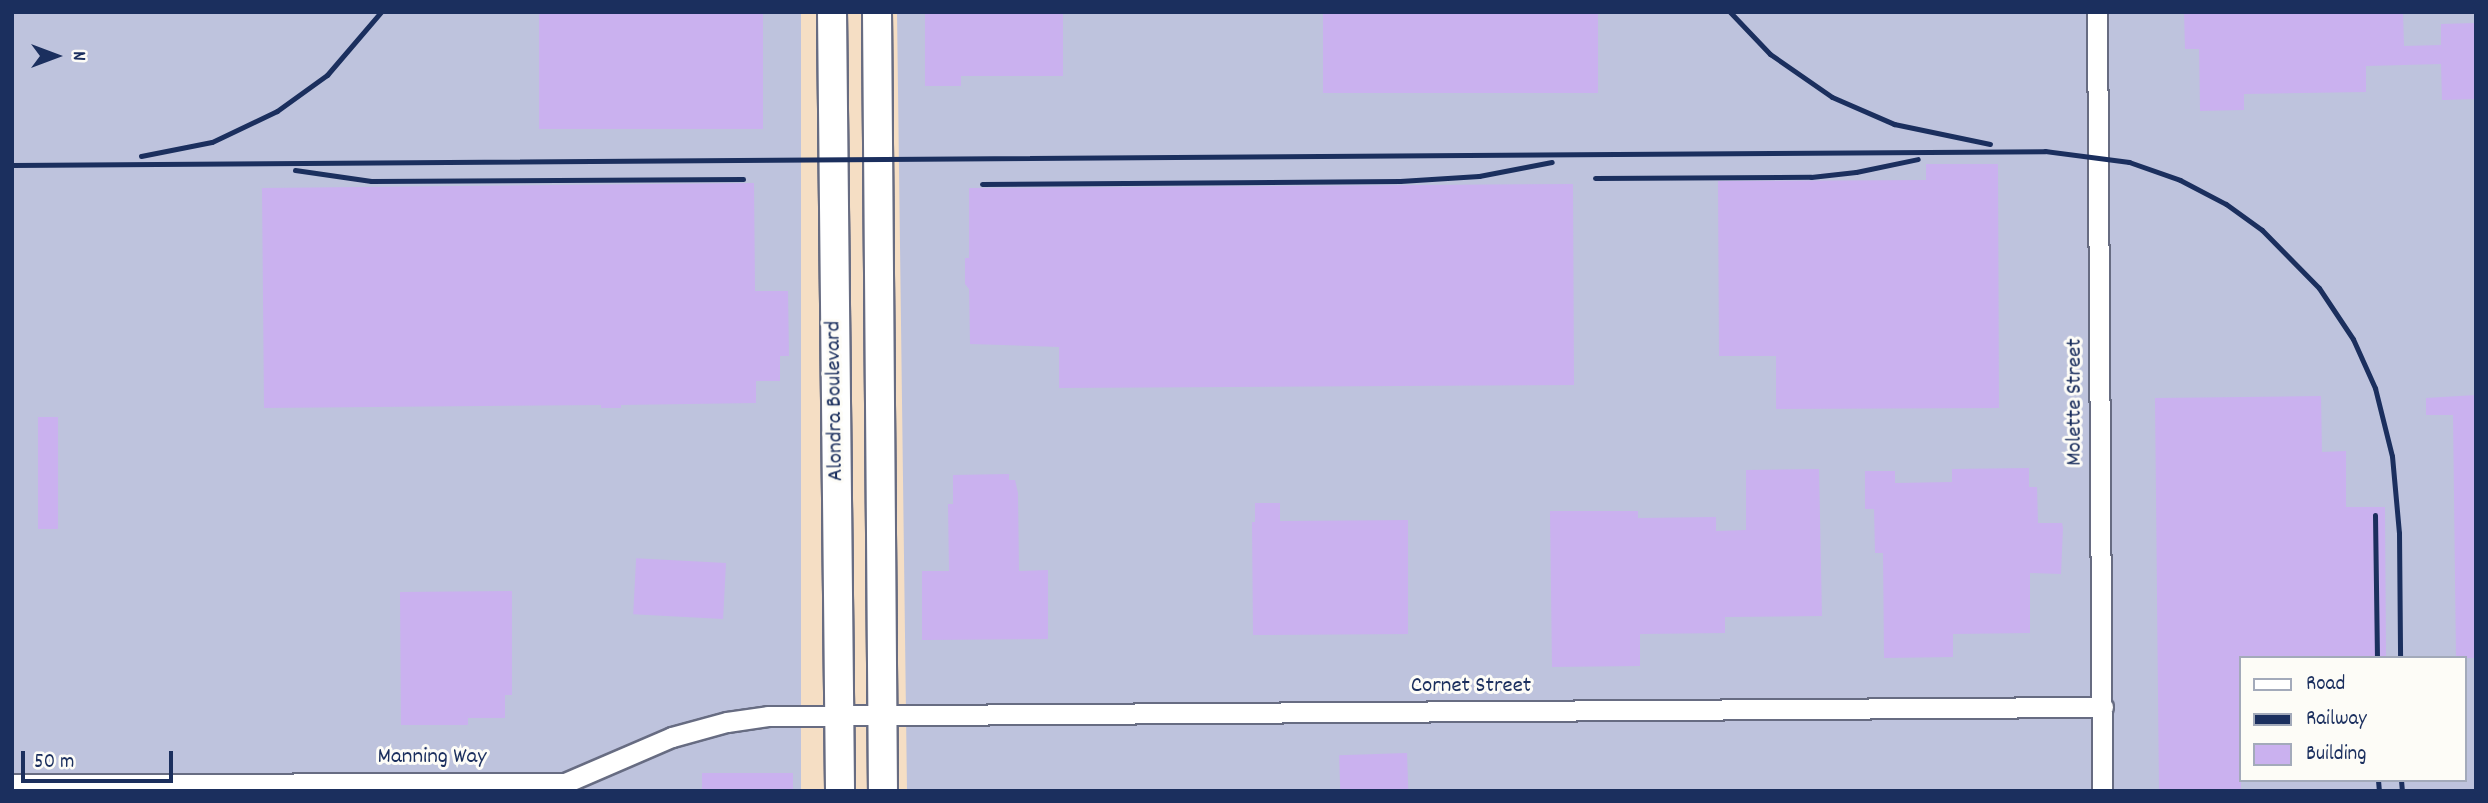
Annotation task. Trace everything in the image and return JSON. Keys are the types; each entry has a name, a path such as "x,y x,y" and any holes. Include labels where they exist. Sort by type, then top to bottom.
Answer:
{"main road":[{"name":"Alondra Boulevard","path":"832,12 840,791"},
{"name":"Alondra Boulevard","path":"877,12 883,791"}],"street":[{"name":"Molette Street","path":"2096,12 2102,791"},
{"name":"Cornet Street","path":"839,716 2103,706"},
{"name":"Manning Way","path":"12,784 565,783 672,737 727,722 768,716 839,716"}],"shaded area":[{"path":"12,12 801,12 801,791 12,791"},
{"path":"897,12 2476,12 2476,791 907,791"}],"building":[{"path":"539,12 763,12 763,129 539,129"},
{"path":"925,12 1063,12 1063,76 961,76 961,86 925,86"},
{"path":"1323,12 1598,12 1598,93 1323,93"},
{"path":"2184,12 2403,12 2404,46 2441,45 2441,24 2476,23 2476,99 2442,100 2441,64 2366,66 2366,92 2244,94 2244,110 2200,111 2199,49 2185,49"},
{"path":"1926,164 1998,164 1999,408 1776,409 1776,356 1719,356 1718,181 1926,180"},
{"path":"754,183 755,291 788,291 789,356 780,356 780,381 756,381 756,403 621,405 621,408 601,408 601,405 264,408 262,188"},
{"path":"1573,184 1574,385 1059,388 1059,347 970,344 969,289 965,284 965,258 969,258 969,188"},
{"path":"2476,395 2476,658 2456,656 2453,415 2426,415 2426,398"},
{"path":"2321,396 2322,452 2346,451 2346,507 2385,507 2386,656 2240,656 2241,791 2159,791 2155,398"},
{"path":"38,417 58,417 58,529 38,529"},
{"path":"2029,468 2029,487 2037,487 2038,523 2062,523 2063,528 2061,574 2030,573 2030,633 1953,634 1953,657 1884,658 1883,553 1875,553 1874,509 1865,509 1865,471 1895,471 1895,483 1952,482 1952,469"},
{"path":"1819,469 1822,616 1725,617 1725,633 1640,634 1640,666 1552,667 1550,511 1638,511 1638,518 1716,517 1716,531 1746,530 1746,470"},
{"path":"1009,474 1009,480 1015,480 1018,493 1019,571 1048,570 1048,639 922,640 922,571 949,571 948,504 953,504 953,475"},
{"path":"1255,503 1280,503 1280,521 1408,520 1408,634 1253,635 1252,522 1255,522"},
{"path":"636,558 726,563 723,619 633,614"},
{"path":"512,591 512,695 505,695 505,718 468,718 468,725 401,725 400,592"},
{"path":"1407,753 1408,791 1340,791 1339,755"},
{"path":"702,773 793,773 793,791 702,791"}],"railway":[{"path":"141,156 212,142 277,111 327,75 381,12"},
{"path":"1730,12 1770,54 1832,97 1894,124 1990,144"},
{"path":"12,165 2045,151 2129,162 2180,180 2226,204 2262,230 2319,288 2353,339 2375,388 2392,456 2399,533 2400,656"},
{"path":"1595,178 1811,177 1856,172 1918,159"},
{"path":"982,184 1400,181 1479,176 1552,162"},
{"path":"295,170 371,181 743,179"},
{"path":"2375,515 2377,656"},
{"path":"2378,782 2379,791"},
{"path":"2401,782 2402,791"}]}
